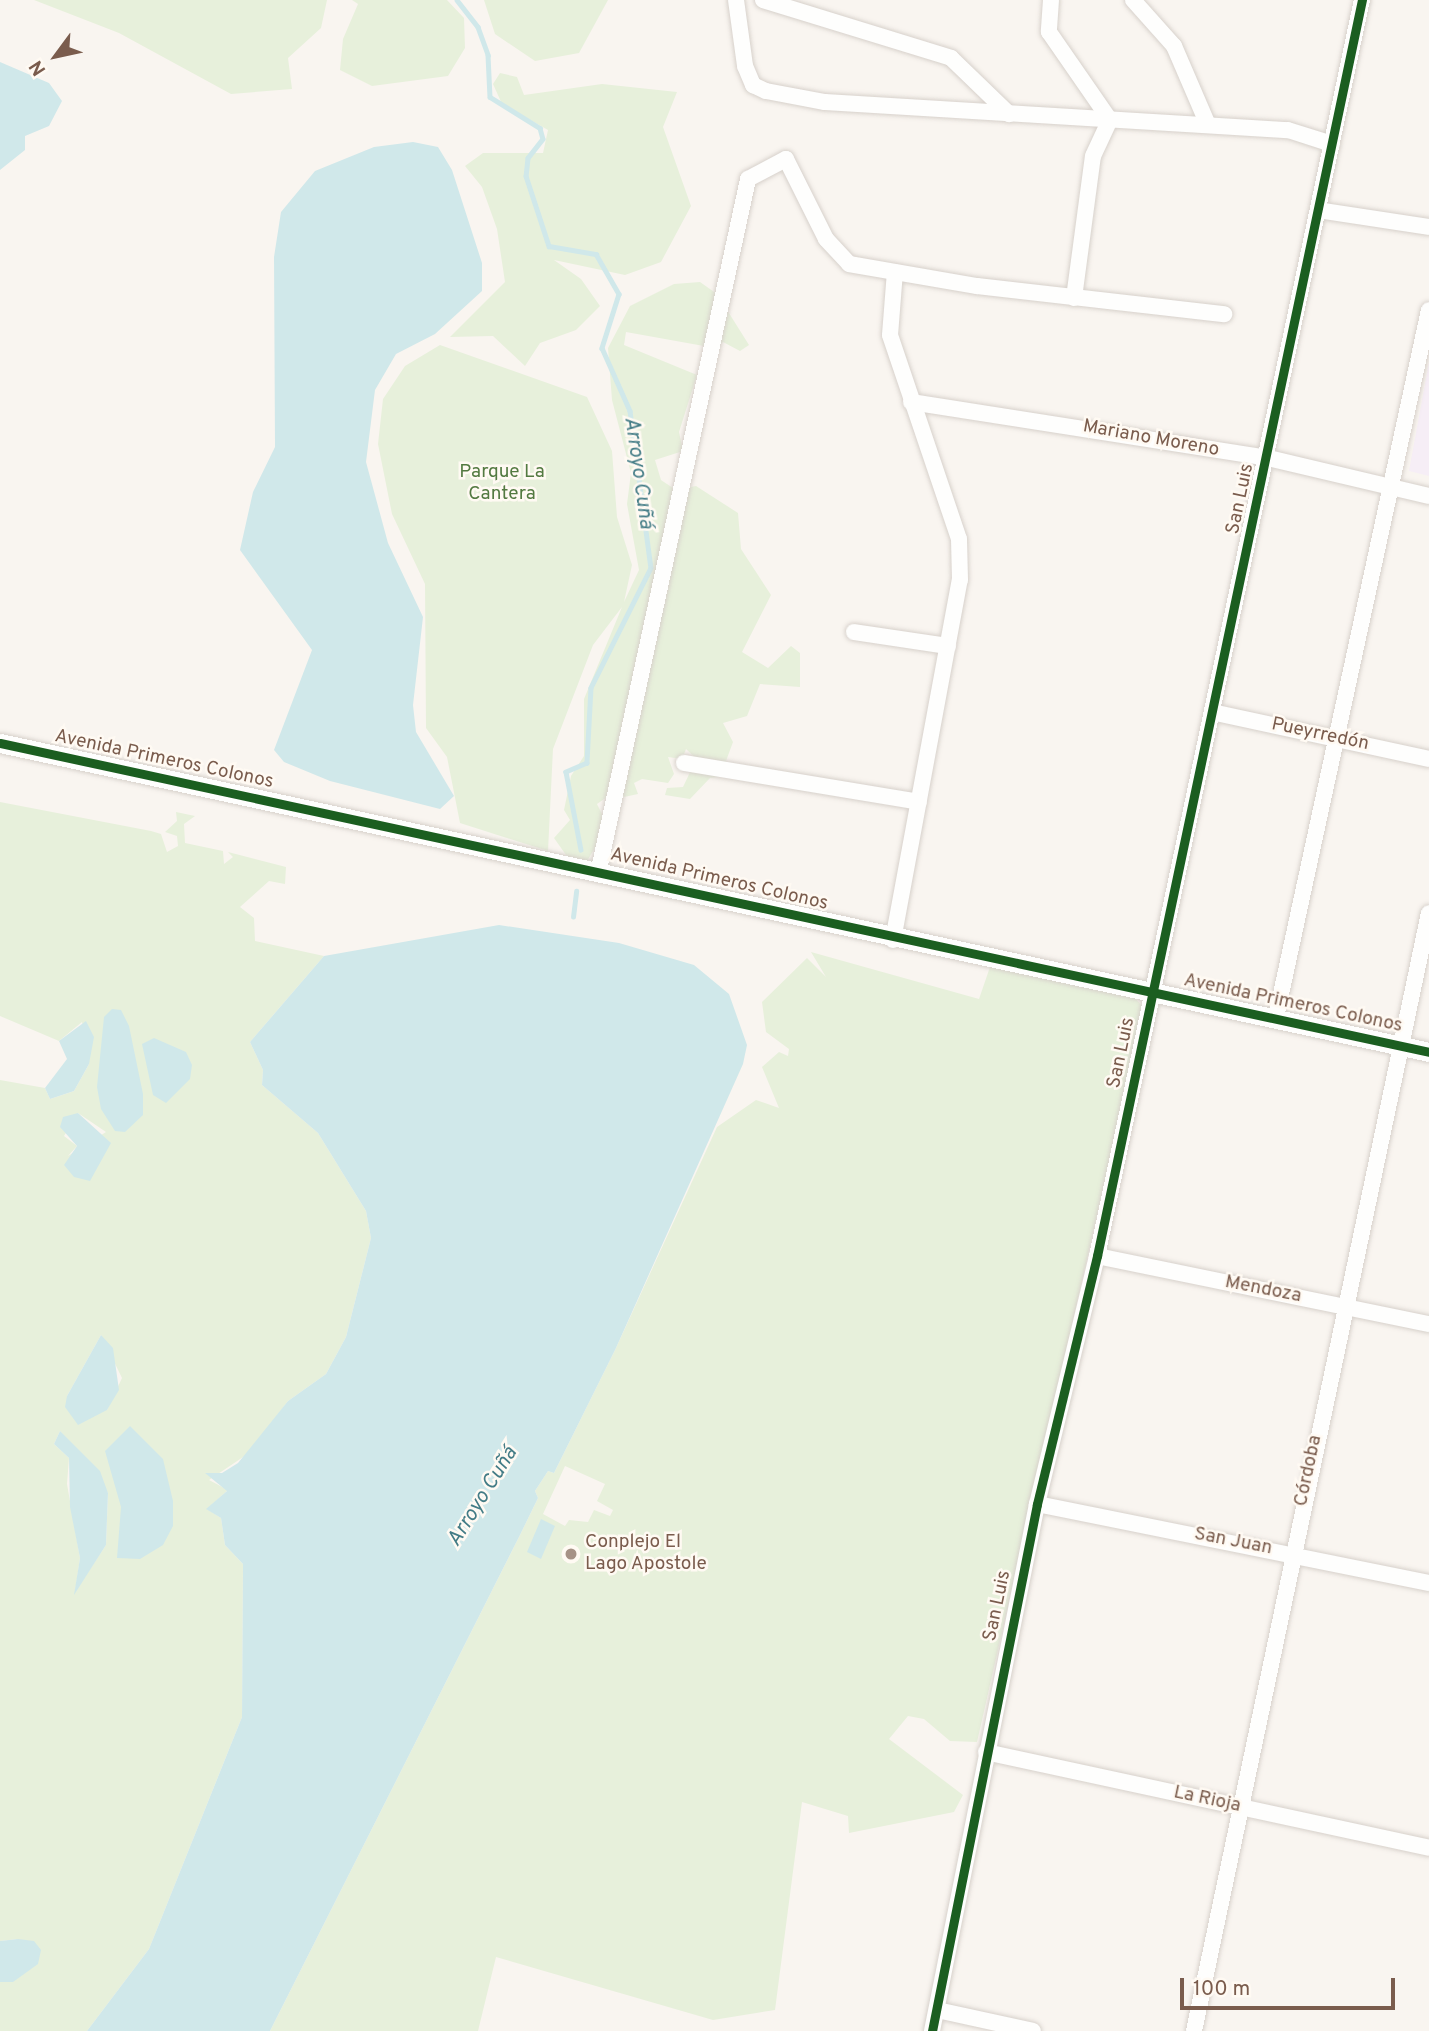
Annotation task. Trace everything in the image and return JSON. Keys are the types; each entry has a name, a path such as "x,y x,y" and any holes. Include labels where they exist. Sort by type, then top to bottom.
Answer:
{"street":[{"path":"736,0 745,66 753,85 766,91 825,102 1288,130 1332,144"},
{"path":"764,0 951,58 1009,114"},
{"path":"1051,0 1049,32 1110,120"},
{"path":"1133,0 1174,46 1208,125"},
{"name":"San Luis","path":"932,2031 1037,1504 1097,1256 1268,458 1362,0"},
{"path":"1074,298 1093,156 1110,120"},
{"path":"600,869 748,178 786,159 826,239 849,264 1074,298 1224,314"},
{"path":"1318,211 1429,228"},
{"path":"893,940 960,580 959,539 890,335 895,272"},
{"path":"1276,1017 1429,310"},
{"name":"Mariano Moreno","path":"911,402 1268,458 1429,496"},
{"path":"853,632 948,646"},
{"name":"Pueyrredón","path":"1212,712 1429,759"},
{"name":"Avenida Primeros Colonos","path":"0,743 600,869 893,940 1153,991 1429,1052"},
{"path":"684,763 919,802"},
{"name":"Córdoba","path":"1194,2031 1344,1306 1429,913"},
{"name":"Mendoza","path":"1097,1256 1429,1324"},
{"name":"San Juan","path":"1037,1504 1429,1583"},
{"name":"La Rioja","path":"986,1752 1429,1848"},
{"path":"937,2010 1034,2031"}],"shaded area":[{"path":"1429,362 1429,476 1409,471"}],"green space":[{"path":"34,0 327,0 321,28 288,58 292,89 231,94 119,33"},
{"path":"352,0 447,0 464,18 465,48 448,76 372,86 340,70 343,39 358,4"},
{"path":"484,0 608,0 579,53 535,61 495,34"},
{"path":"500,73 517,77 524,95 602,84 677,92 663,127 691,206 661,262 625,275 554,260 581,279 600,306 576,330 540,343 525,366 493,336 450,337 505,282 497,229 482,187 465,166 483,153 543,153 548,130 502,104 493,84"},
{"name":"Parque La Cantera","path":"700,282 717,294 749,345 740,351 723,342 715,348 626,332 624,345 697,375 679,432 683,451 655,460 661,480 676,490 696,486 738,513 741,549 771,595 742,652 768,668 791,646 800,653 800,687 760,684 747,716 723,723 733,742 726,761 737,774 710,778 690,799 665,795 667,788 683,787 693,766 702,764 686,749 682,759 668,757 674,774 668,783 642,779 634,783 638,794 624,797 620,788 597,804 605,820 601,838 584,866 571,862 554,838 570,820 564,810 571,776 584,756 584,699 622,607 593,645 553,749 548,851 460,823 447,757 426,728 425,584 392,514 378,444 383,399 405,366 440,345 587,397 612,451 617,517 632,565 624,602 639,570 627,504 631,473 612,400 608,348 630,306 674,284"},
{"path":"0,802 151,831 161,834 167,852 178,846 177,836 165,832 177,821 176,812 195,816 184,824 185,843 223,851 224,864 233,857 228,852 286,867 285,884 269,881 240,907 254,918 255,941 324,956 250,1042 263,1070 262,1085 318,1133 366,1211 371,1238 346,1337 326,1374 288,1401 249,1453 209,1480 228,1490 207,1509 221,1518 225,1545 243,1564 242,1717 149,1949 87,2031 0,2031 0,1982 13,1982 18,1939 0,1941 0,1080 45,1088 50,1099 74,1091 89,1064 82,1022 59,1041 0,1016","holes":["78,1113 106,1132 68,1156 77,1146 64,1136","101,1335 122,1378 107,1410 67,1396","60,1431 108,1493 106,1545 75,1592 80,1558 67,1484 69,1458 54,1444"]},
{"path":"811,952 979,999 990,967 1134,997 1144,1008 977,1742 950,1741 924,1719 908,1716 889,1739 963,1795 954,1812 849,1833 848,1816 802,1802 775,2010 713,2020 496,1957 478,2031 270,2031 520,1535 538,1498 535,1491 548,1471 554,1473 616,1348 717,1127 756,1100 779,1108 762,1067 779,1052 788,1056 789,1049 766,1032 762,1002 807,958 826,977","holes":["565,1466 605,1484 597,1501 613,1510 610,1516 594,1510 588,1522 569,1520 565,1526 543,1514"]}],"water":[{"path":"0,62 49,83 62,101 49,126 25,136 25,150 0,170"},
{"path":"413,142 438,147 452,170 482,263 482,291 435,334 396,354 375,390 366,462 388,543 423,617 413,705 416,732 454,796 440,809 330,781 284,762 274,750 312,650 240,550 253,492 275,447 274,257 281,212 315,171 374,147"},
{"path":"499,925 619,943 694,965 729,994 747,1045 743,1064 616,1348 554,1473 548,1471 535,1491 538,1498 520,1535 270,2031 87,2031 149,1949 242,1717 243,1564 225,1545 221,1518 206,1509 227,1491 205,1473 222,1473 238,1463 288,1401 326,1374 346,1337 371,1238 366,1211 318,1133 262,1085 263,1070 250,1042 324,956"},
{"path":"112,1009 121,1010 129,1026 143,1094 143,1115 125,1132 115,1131 101,1109 97,1087 104,1017"},
{"path":"86,1021 94,1037 89,1064 74,1091 50,1099 45,1088 67,1059 59,1041"},
{"path":"154,1038 186,1052 192,1065 190,1079 166,1103 153,1095 142,1044"},
{"path":"78,1113 111,1143 90,1181 74,1177 64,1165 77,1146 60,1127 63,1117"},
{"path":"101,1335 113,1348 119,1390 107,1410 78,1425 65,1407 67,1396"},
{"path":"130,1426 163,1459 173,1501 173,1526 163,1545 140,1559 117,1558 121,1507 105,1451"},
{"path":"60,1431 100,1471 108,1493 106,1545 74,1595 80,1558 70,1507 69,1458 54,1444"},
{"path":"541,1519 555,1526 541,1559 527,1552"},
{"path":"0,1941 34,1941 41,1950 38,1964 13,1982 0,1982"}],"waterway":[{"name":"Arroyo Cuñá","path":"457,0 478,27 488,55 490,97 540,128 543,139 528,158 526,176 549,246 596,254 619,294 602,348 630,411 651,568 591,688 587,763 566,772 581,850"},
{"name":"Arroyo Cuñá","path":"573,917 576,891"}],"cycle path":[{"path":"932,2031 1037,1504 1097,1256 1362,0"},
{"path":"0,743 1429,1052"}],"place":[{"name":"Conplejo El Lago Apostole","path":"571,1554"}]}
